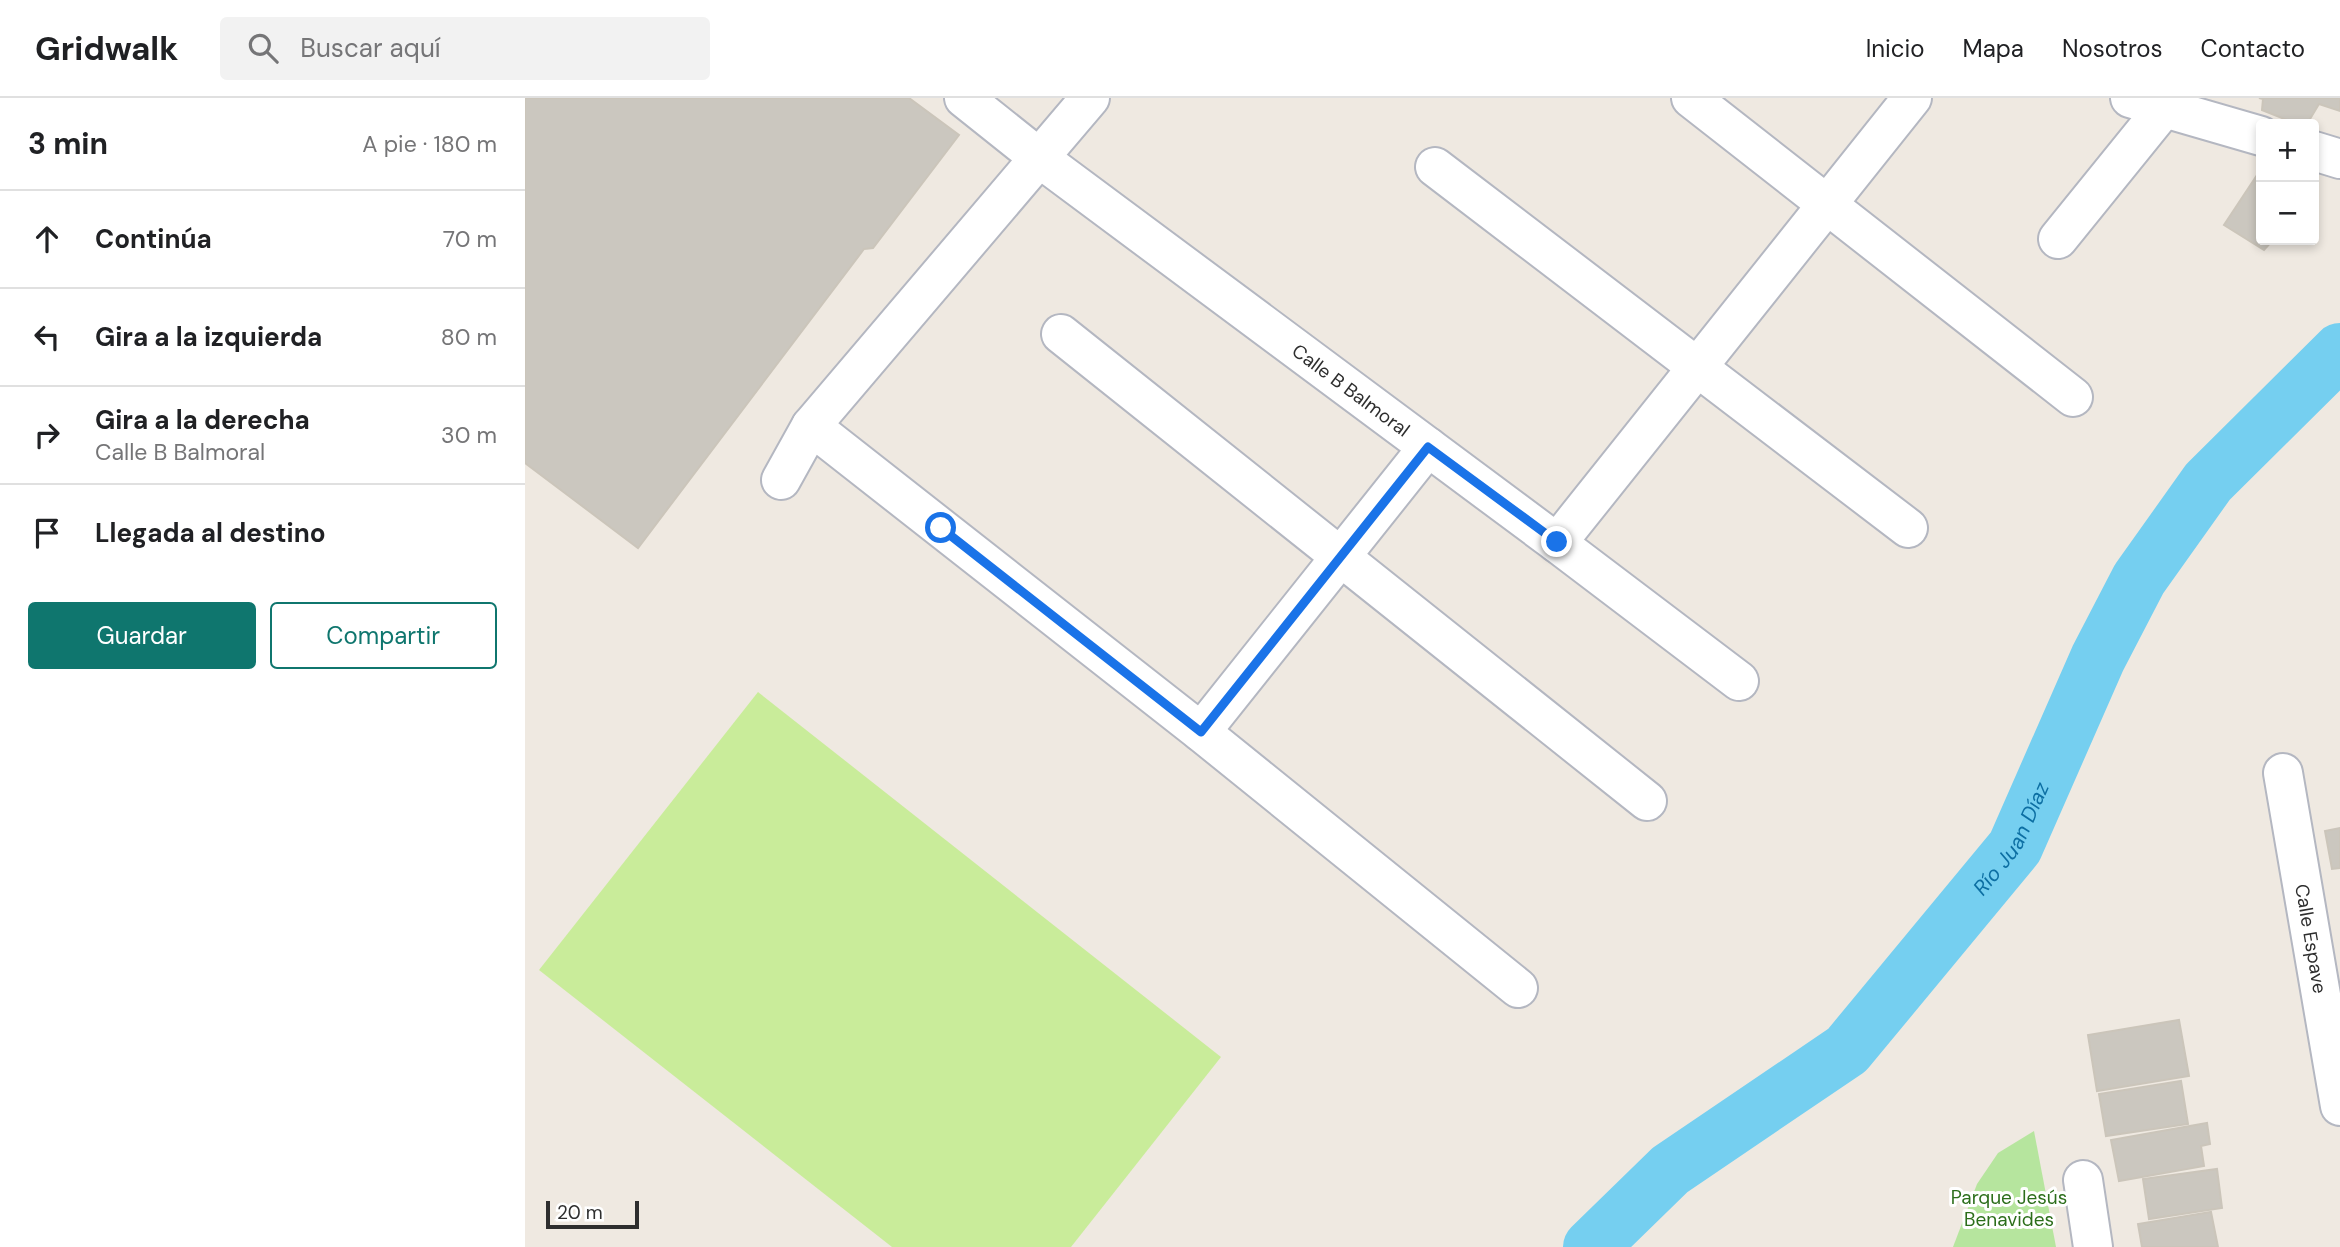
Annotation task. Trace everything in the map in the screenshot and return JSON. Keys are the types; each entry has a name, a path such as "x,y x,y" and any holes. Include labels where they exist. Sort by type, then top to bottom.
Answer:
{"street":[{"name":"Calle B Balmoral","path":"964,98 1038,157 1557,542 1739,681"},
{"path":"781,480 811,426 1090,98"},
{"path":"1691,98 2073,397"},
{"path":"1557,542 1912,98"},
{"path":"2058,239 2147,103 2256,135"},
{"path":"2319,153 2340,159"},
{"path":"1435,167 1908,528"},
{"path":"1061,334 1647,801"},
{"path":"811,426 1201,732 1518,988"},
{"path":"1201,732 1428,447"},
{"name":"Calle Espave","path":"2283,773 2340,1106"},
{"path":"2083,1180 2093,1247"}],"green space":[{"path":"758,692 1221,1057 1071,1247 892,1247 539,970"},
{"name":"Parque Jesús Benavides","path":"2034,1131 2056,1247 1953,1247 1977,1184 1998,1153"}],"building":[{"path":"525,98 909,98 959,135 873,248 864,249 638,548 525,463"},
{"path":"2259,98 2340,98 2340,111 2319,104 2310,119 2284,119 2262,110 2263,99"},
{"path":"2256,177 2256,245 2224,225"},
{"path":"2256,245 2268,245 2264,250"},
{"path":"2340,828 2340,868 2332,869 2325,831"},
{"path":"2179,1020 2189,1076 2097,1091 2088,1035"},
{"path":"2181,1081 2188,1124 2106,1136 2099,1094"},
{"path":"2207,1123 2210,1144 2201,1146 2204,1166 2119,1181 2111,1140"},
{"path":"2217,1169 2222,1208 2149,1219 2143,1179"},
{"path":"2211,1212 2218,1247 2142,1247 2138,1224"}],"waterway":[{"name":"Río Juan Díaz","path":"1591,1247 1670,1170 1847,1050 2015,847 2098,658 2139,579 2208,482 2340,351"}],"route":[{"path":"941,528 1201,732 1428,447 1557,542"}]}
